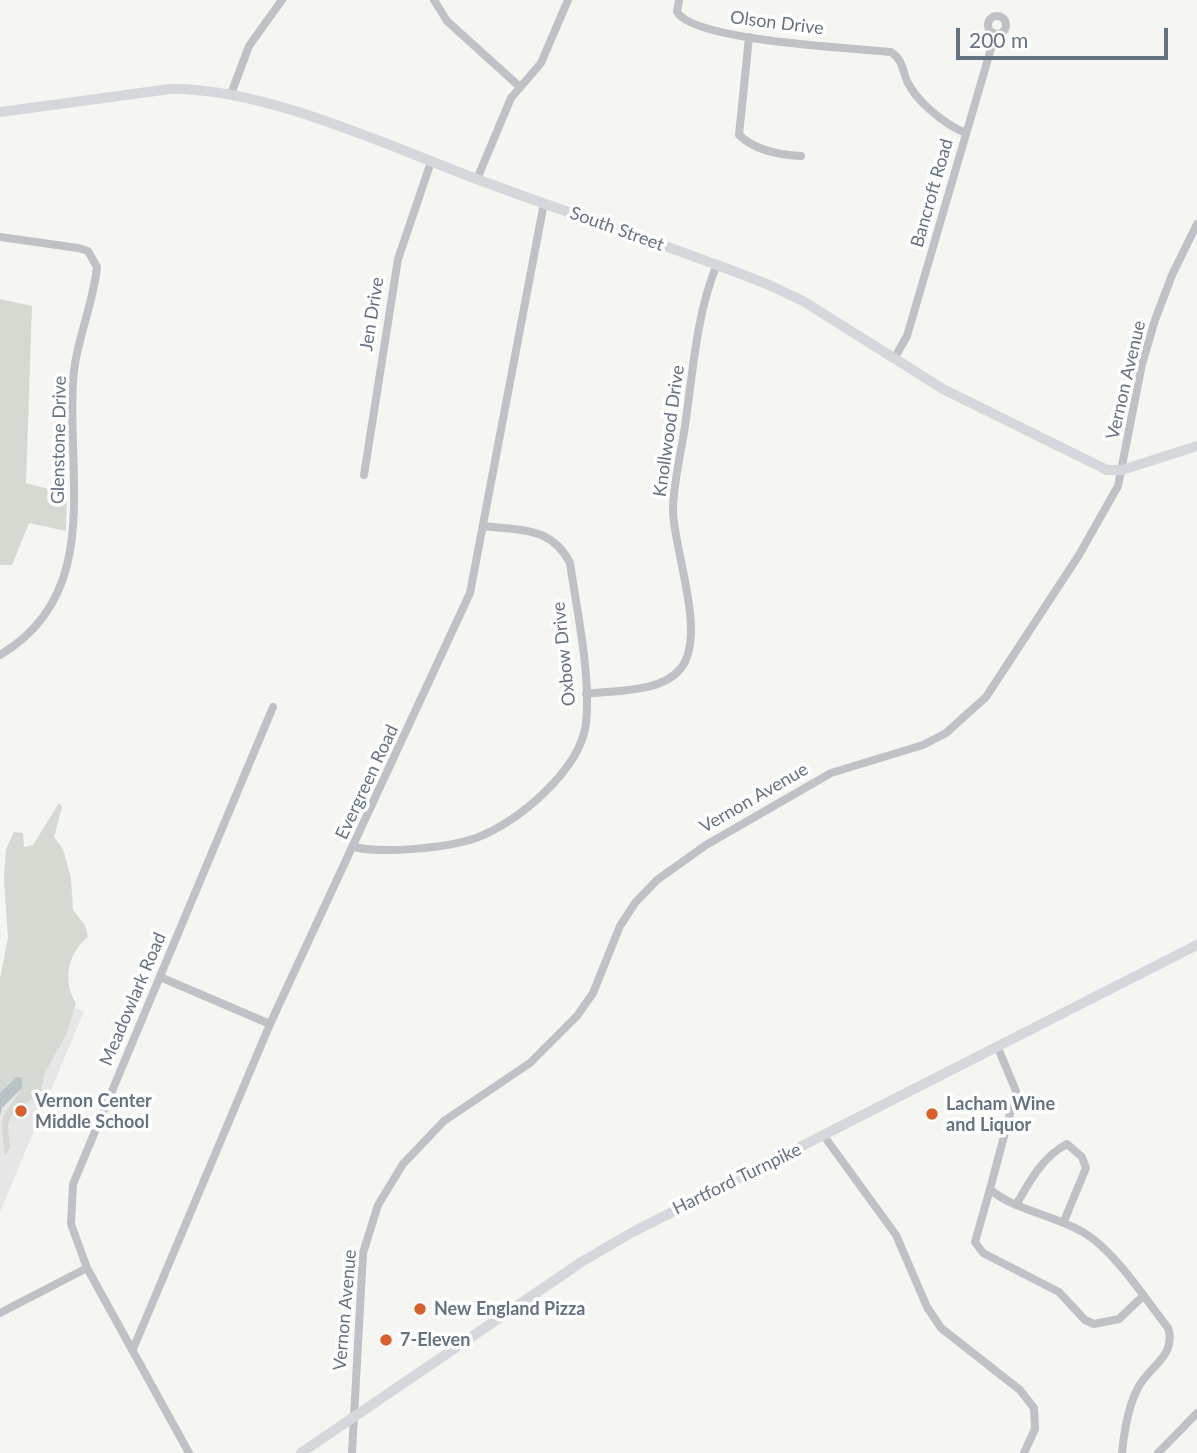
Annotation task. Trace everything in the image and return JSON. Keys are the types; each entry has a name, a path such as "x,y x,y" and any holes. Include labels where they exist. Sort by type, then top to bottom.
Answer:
{"street":[{"path":"231,94 249,46 282,0"},
{"path":"434,0 447,21 520,87"},
{"path":"477,179 502,117 520,87 541,63 568,0"},
{"name":"Olson Drive","path":"679,0 677,12 691,25 749,37 891,52 902,63 908,82 924,103 966,133"},
{"name":"Bancroft Road","path":"894,359 906,336 995,34"},
{"path":"749,37 738,135 747,143 779,155 801,156"},
{"name":"South Street","path":"0,113 170,89 195,89 231,94 340,128 717,264 803,301 943,389 1085,461 1107,470 1122,470"},
{"name":"Jen Drive","path":"364,475 398,259 430,162"},
{"name":"Evergreen Road","path":"133,1349 270,1024 470,593 544,203"},
{"name":"Vernon Avenue","path":"352,1453 363,1253 374,1214 403,1164 444,1121 530,1063 578,1016 593,993 620,926 635,903 657,880 706,845 783,797 831,772 923,745 967,718 986,697 1105,512 1122,470 1142,364 1155,323 1172,275 1197,224"},
{"name":"Glenstone Drive","path":"0,237 78,247 88,251 97,267 73,380 72,554 60,588 41,621 17,646 0,655"},
{"name":"Knollwood Drive","path":"586,694 651,686 669,680 682,667 689,653 690,620 673,511 701,316 717,264"},
{"path":"1122,470 1197,446"},
{"name":"Oxbow Drive","path":"354,847 391,849 457,843 477,838 511,817 562,776 570,764 586,725 586,694 570,564 561,547 548,536 484,526"},
{"name":"Meadowlark Road","path":"189,1453 87,1268 71,1224 73,1184 273,707"},
{"name":"Hartford Turnpike","path":"301,1453 583,1261 674,1210 999,1048 1197,945"},
{"path":"160,977 270,1024"},
{"path":"999,1048 1016,1091 975,1242 983,1253 1059,1292 1085,1320 1094,1324 1119,1320 1142,1297"},
{"path":"824,1136 896,1235 927,1307 941,1328 1020,1390 1034,1408 1035,1429 1024,1453"},
{"path":"1016,1205 1040,1166 1056,1150 1067,1144 1082,1157 1086,1168 1064,1221"},
{"path":"990,1189 999,1198 1064,1221 1090,1236 1112,1258 1168,1328 1171,1337 1164,1357 1137,1389 1122,1453"},
{"path":"0,1313 87,1268"},
{"path":"1158,1453 1197,1413"}],"shaded area":[{"path":"0,299 32,306 26,483 67,494 66,531 29,523 12,565 0,565"},
{"path":"59,803 62,807 54,837 63,849 71,878 73,910 85,925 88,937 76,951 69,968 69,986 76,1003 67,1033 45,1072 41,1091 11,1116 8,1126 10,1148 5,1155 3,1118 22,1088 13,1079 0,1093 0,979 8,937 4,879 6,849 14,832 23,833 24,847 33,845"},
{"name":"Vernon Center Middle School","path":"0,985 84,1011 0,1212"},
{"path":"16,1077 22,1078 22,1088 2,1108 0,1116 0,1093"}],"place":[{"name":"Vernon Center Middle School","path":"21,1111"},
{"name":"Lacham Wine and Liquor","path":"932,1114"},
{"name":"New England Pizza","path":"420,1309"},
{"name":"7-Eleven","path":"386,1340"}]}
